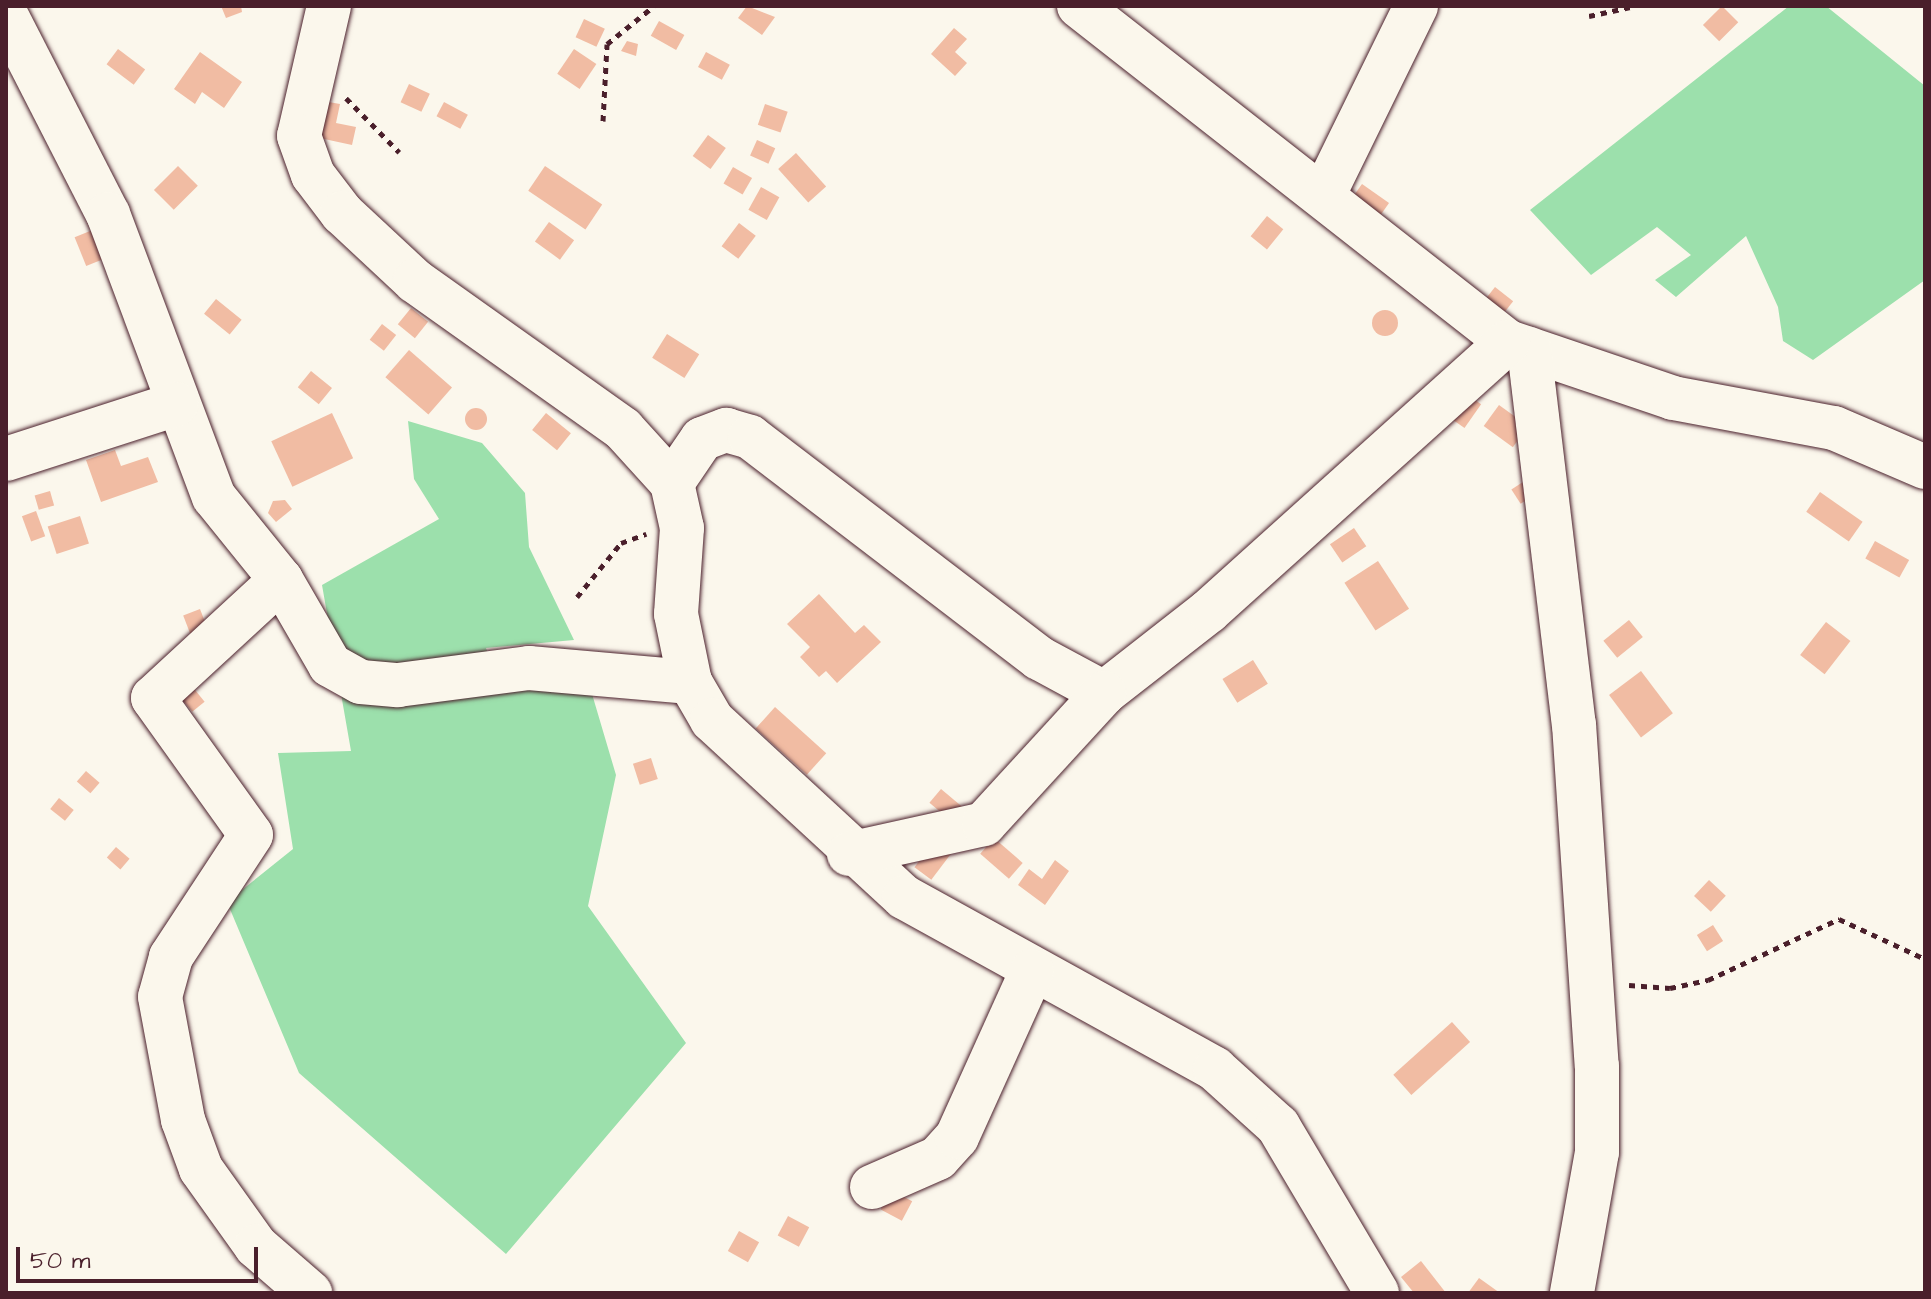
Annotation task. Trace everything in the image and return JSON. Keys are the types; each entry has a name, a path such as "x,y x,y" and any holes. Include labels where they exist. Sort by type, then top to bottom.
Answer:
{"street":[{"path":"329,6 299,136 313,175 342,213 451,310 623,429 672,483 682,528 676,614 690,682 712,720 849,854 904,897 1032,971 1215,1069 1278,1126 1377,1293"},
{"path":"1079,6 1325,192 1519,346 1673,398 1834,428 1925,467"},
{"path":"1325,192 1416,6"},
{"path":"6,15 108,214 176,404 214,497 281,580 315,648 361,682 398,685 529,668 690,682"},
{"path":"849,854 984,824 1104,693 1209,611 1519,346"},
{"path":"1519,346 1568,663 1593,982 1597,1152 1572,1293"},
{"path":"6,459 176,404"},
{"path":"672,483 702,439 726,430 750,437 1039,658 1104,693"},
{"path":"281,580 153,698 251,835 171,957 160,997 183,1120 201,1169 256,1246 310,1293"},
{"path":"872,1187 938,1158 957,1137 1032,971"}],"path":[{"path":"603,121 607,44 654,6"},
{"path":"1589,16 1635,6"},
{"path":"311,78 347,98 399,152"},
{"path":"577,597 621,543 682,528"},
{"path":"1593,982 1670,988 1708,980 1839,919 1925,959"}],"green space":[{"path":"1789,6 1826,6 1925,86 1925,280 1813,360 1783,341 1778,307 1746,236 1676,297 1655,280 1691,255 1657,227 1591,275 1530,210"},
{"path":"408,421 482,443 525,493 529,547 574,640 486,648 498,681 587,677 616,775 588,906 686,1043 506,1254 299,1073 227,902 293,849 278,753 351,751 322,585 439,519 414,479"}],"building":[{"path":"221,6 241,6 242,12 226,18"},
{"path":"747,6 775,17 762,35 738,18"},
{"path":"1722,6 1738,22 1719,41 1703,25"},
{"path":"584,19 605,29 596,47 576,37"},
{"path":"659,21 684,35 676,50 651,36"},
{"path":"954,28 967,39 955,52 967,63 955,76 931,54"},
{"path":"627,41 638,44 636,56 621,51"},
{"path":"118,49 145,69 134,85 107,64"},
{"path":"574,49 596,64 580,89 557,74"},
{"path":"200,52 242,82 224,108 202,92 195,104 174,89"},
{"path":"706,52 730,65 722,80 698,67"},
{"path":"409,84 430,94 421,112 401,102"},
{"path":"323,101 340,104 336,123 356,127 352,145 315,137"},
{"path":"444,102 468,115 460,129 436,116"},
{"path":"765,104 788,112 781,133 758,125"},
{"path":"708,135 726,148 711,169 693,156"},
{"path":"757,140 775,148 768,164 750,156"},
{"path":"796,153 826,186 808,203 778,169"},
{"path":"178,166 198,186 174,210 154,190"},
{"path":"545,166 602,205 585,229 528,191"},
{"path":"733,167 752,178 743,194 724,183"},
{"path":"1362,184 1389,203 1380,216 1353,197"},
{"path":"761,187 779,197 767,220 748,210"},
{"path":"1267,216 1283,229 1267,249 1251,236"},
{"path":"549,222 574,240 560,260 535,241"},
{"path":"739,223 756,236 738,259 722,246"},
{"path":"95,229 107,258 86,266 75,237"},
{"path":"1495,287 1513,301 1500,318 1481,304"},
{"path":"216,299 242,320 230,335 204,314"},
{"path":"411,308 428,322 415,338 398,324"},
{"path":"1385,310 1394,314 1398,323 1394,332 1385,336 1376,332 1372,323 1376,314"},
{"path":"382,324 396,335 384,351 370,340"},
{"path":"667,334 699,354 684,378 652,358"},
{"path":"409,350 452,387 428,415 385,377"},
{"path":"311,371 332,388 319,404 298,387"},
{"path":"1468,395 1481,404 1464,428 1451,419"},
{"path":"1499,405 1528,426 1513,447 1484,426"},
{"path":"476,408 484,411 487,419 484,427 476,430 468,427 465,419 468,411"},
{"path":"332,413 353,458 292,487 271,441"},
{"path":"546,413 571,433 557,450 532,430"},
{"path":"115,450 121,466 148,457 158,482 101,502 86,460"},
{"path":"1529,478 1538,492 1521,504 1511,489"},
{"path":"50,491 54,505 39,510 35,495"},
{"path":"1820,492 1863,522 1849,541 1806,512"},
{"path":"285,500 292,509 276,522 268,513 273,501"},
{"path":"36,511 45,536 31,542 22,516"},
{"path":"80,516 89,544 57,554 48,527"},
{"path":"1354,528 1366,546 1342,562 1330,544"},
{"path":"1875,541 1909,560 1899,577 1865,558"},
{"path":"1378,561 1409,609 1375,631 1344,583"},
{"path":"819,594 855,633 864,625 881,642 837,683 826,671 819,677 800,657 810,647 787,624"},
{"path":"200,609 208,630 191,636 183,615"},
{"path":"1629,620 1643,637 1617,658 1603,641"},
{"path":"1826,622 1850,641 1825,674 1800,655"},
{"path":"1253,660 1268,684 1237,703 1222,679"},
{"path":"1641,671 1673,713 1641,737 1609,695"},
{"path":"187,680 205,702 192,712 175,690"},
{"path":"775,707 826,753 807,775 756,729"},
{"path":"651,758 658,779 640,785 633,764"},
{"path":"86,771 100,783 90,793 77,782"},
{"path":"941,789 971,814 959,828 929,803"},
{"path":"59,798 74,810 65,821 50,809"},
{"path":"938,836 955,849 931,880 915,867"},
{"path":"994,838 1023,863 1009,879 980,854"},
{"path":"116,847 130,859 120,869 107,858"},
{"path":"1055,860 1069,871 1045,905 1018,885 1029,869 1042,879"},
{"path":"1709,880 1726,896 1711,912 1694,896"},
{"path":"1713,925 1723,941 1707,951 1697,935"},
{"path":"1452,1022 1470,1042 1411,1095 1393,1075"},
{"path":"891,1190 912,1201 902,1221 881,1209"},
{"path":"788,1216 809,1227 799,1247 778,1235"},
{"path":"739,1231 759,1242 748,1262 728,1251"},
{"path":"1421,1261 1446,1293 1414,1293 1401,1277"},
{"path":"1479,1278 1500,1293 1468,1293"}]}
